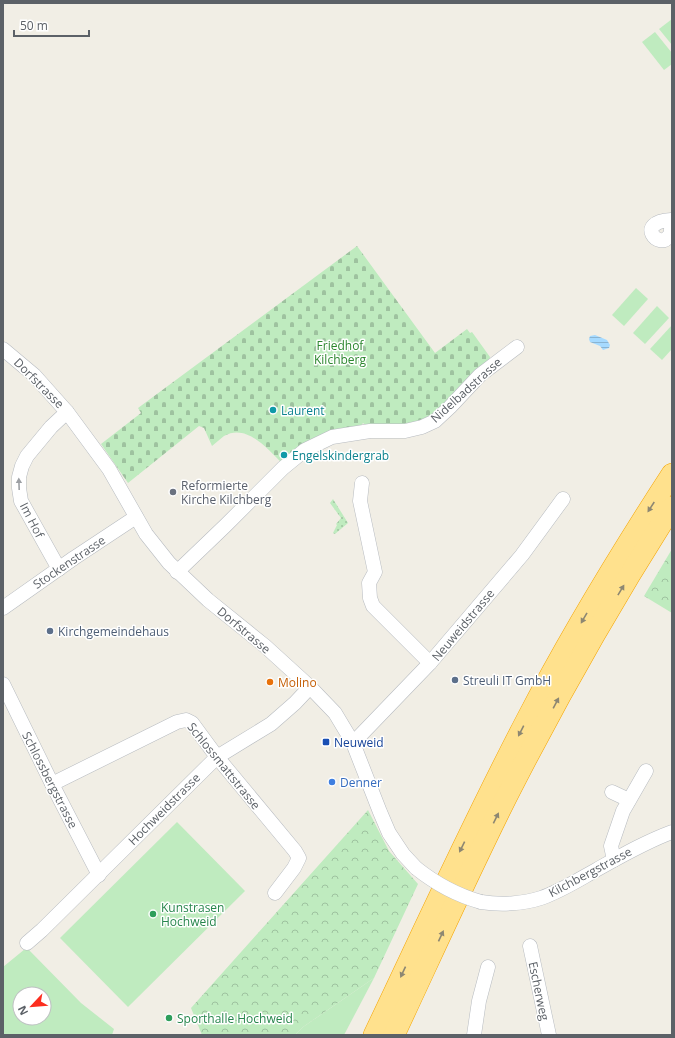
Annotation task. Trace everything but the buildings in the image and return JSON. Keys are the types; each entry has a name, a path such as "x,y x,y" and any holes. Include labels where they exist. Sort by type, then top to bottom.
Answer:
{"highway":[{"path":"374,1035 456,859 526,720 600,589 672,474"},
{"path":"394,1035 465,883 535,742 573,671 672,507"}],"street":[{"path":"661,231 671,220"},
{"name":"Nidelbadstrasse","path":"178,572 282,468 304,450 332,437 370,431 405,431 422,427 435,421 480,375 517,347"},
{"name":"Dorfstrasse","path":"3,349 34,375 67,412 109,469 136,517 153,543 178,572 208,600 265,646 310,687 335,713 353,743 389,833 403,854 416,868 443,887 481,902"},
{"name":"Im Hof","path":"59,569 21,501 19,477 27,456 51,427 67,412"},
{"path":"362,483 360,501 375,572 369,583 370,598 373,606 430,663"},
{"name":"Neuweidstrasse","path":"353,743 430,663 522,555 563,499"},
{"name":"Stockenstrasse","path":"3,608 136,517"},
{"name":"Schlossbergstrasse","path":"3,684 52,784 99,874"},
{"name":"Hochweidstrasse","path":"27,943 42,930 217,757 271,724 295,703 310,687"},
{"name":"Schlossmattstrasse","path":"52,784 177,722 186,720 192,723 217,757 295,851 299,858 294,868 275,893"},
{"path":"614,860 611,846 623,811 646,771"},
{"path":"612,792 629,800"},
{"name":"Kilchbergstrasse","path":"481,902 494,904 509,903 541,898 568,886 654,839 672,832"},
{"name":"Escherweg","path":"530,946 549,1035"},
{"path":"474,1035 479,1001 488,967"}],"green space":[{"path":"672,19 672,45 659,29"},
{"path":"655,32 672,53 672,64 664,70 642,42"},
{"name":"Friedhof Kilchberg","path":"357,246 435,353 467,329 470,333 472,332 490,357 489,360 452,398 441,407 431,415 408,425 393,427 367,426 363,423 360,427 282,463 256,439 241,433 232,433 224,436 212,446 204,428 199,426 128,483 101,444 141,413 138,408"},
{"path":"636,288 648,299 624,326 612,315"},
{"path":"657,306 669,318 645,344 633,333"},
{"path":"672,325 672,349 662,360 650,349"},
{"path":"333,499 348,523 335,534 333,533 337,525 336,524 341,518 330,503"},
{"path":"672,549 672,613 644,596"},
{"path":"368,810 389,851 418,884 374,978 303,1027 295,1035 202,1035 191,1008"},
{"name":"Kunstrasen Hochweid","path":"177,822 245,891 128,1007 60,938"},
{"path":"25,949 29,950 81,1003 114,1029 112,1035 3,1035 3,967"},
{"path":"374,978 344,1035 295,1035 303,1027"}],"water":[{"path":"595,335 607,340 610,345 609,348 603,350 600,346 590,342 590,336"}],"place":[{"name":"Laurent","path":"273,410"},
{"name":"Engelskindergrab","path":"284,455"},
{"name":"Reformierte Kirche Kilchberg","path":"173,492"},
{"name":"Kirchgemeindehaus","path":"50,631"},
{"name":"Streuli IT GmbH","path":"455,680"},
{"name":"Molino","path":"270,682"},
{"name":"Neuweid","path":"326,742"},
{"name":"Denner","path":"332,782"},
{"name":"Kunstrasen Hochweid","path":"153,914"},
{"name":"Sporthalle Hochweid","path":"169,1018"}]}
